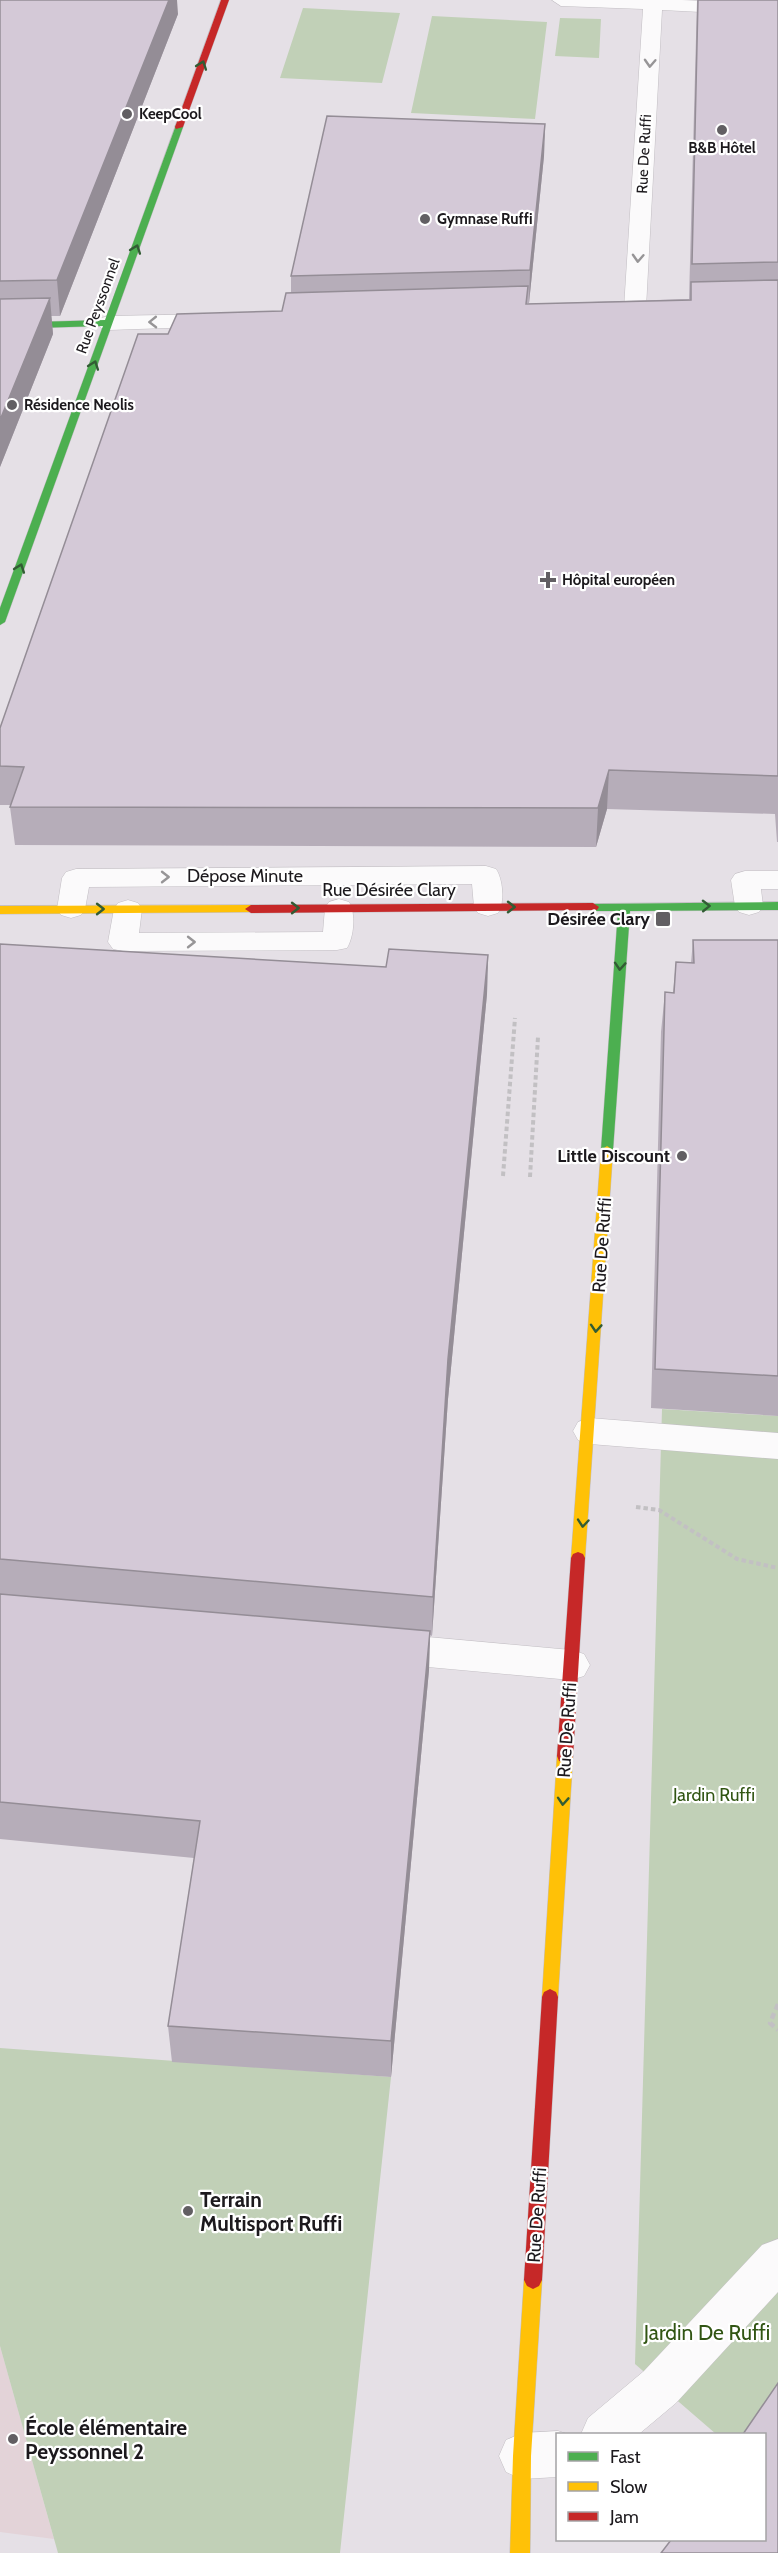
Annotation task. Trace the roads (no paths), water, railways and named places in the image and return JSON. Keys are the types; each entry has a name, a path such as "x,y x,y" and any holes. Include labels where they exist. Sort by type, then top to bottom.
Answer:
{"street":[{"name":"Rue Peyssonnel","path":"0,622 225,0"},
{"path":"561,0 653,2 778,10"},
{"name":"Rue De Ruffi","path":"635,308 653,2"},
{"path":"612,308 659,307"},
{"path":"0,326 234,320"},
{"name":"Dépose Minute","path":"71,909 75,878 486,875 488,907"},
{"path":"749,906 745,880 778,880"},
{"name":"Rue Désirée Clary","path":"339,908 778,906"},
{"path":"0,910 128,909 123,942 337,941 339,908"},
{"name":"Rue De Ruffi","path":"520,2553 540,2455 571,1665 590,1431 624,908"},
{"path":"590,1431 778,1446"},
{"path":"356,1646 571,1665"},
{"path":"604,2433 660,2387 778,2260"}],"place":[{"name":"KeepCool","path":"127,114"},
{"name":"B&B Hôtel","path":"722,130"},
{"name":"Gymnase Ruffi","path":"425,219"},
{"name":"Résidence Neolis","path":"12,405"},
{"name":"Hôpital européen","path":"548,580"},
{"name":"Désirée Clary","path":"663,919"},
{"name":"Little Discount","path":"682,1156"},
{"name":"Terrain Multisport Ruffi","path":"188,2211"},
{"name":"École élémentaire Peyssonnel 2","path":"13,2439"}],"park label":[{"name":"Jardin Ruffi","path":"714,1795"},
{"name":"Jardin De Ruffi","path":"707,2332"}]}
